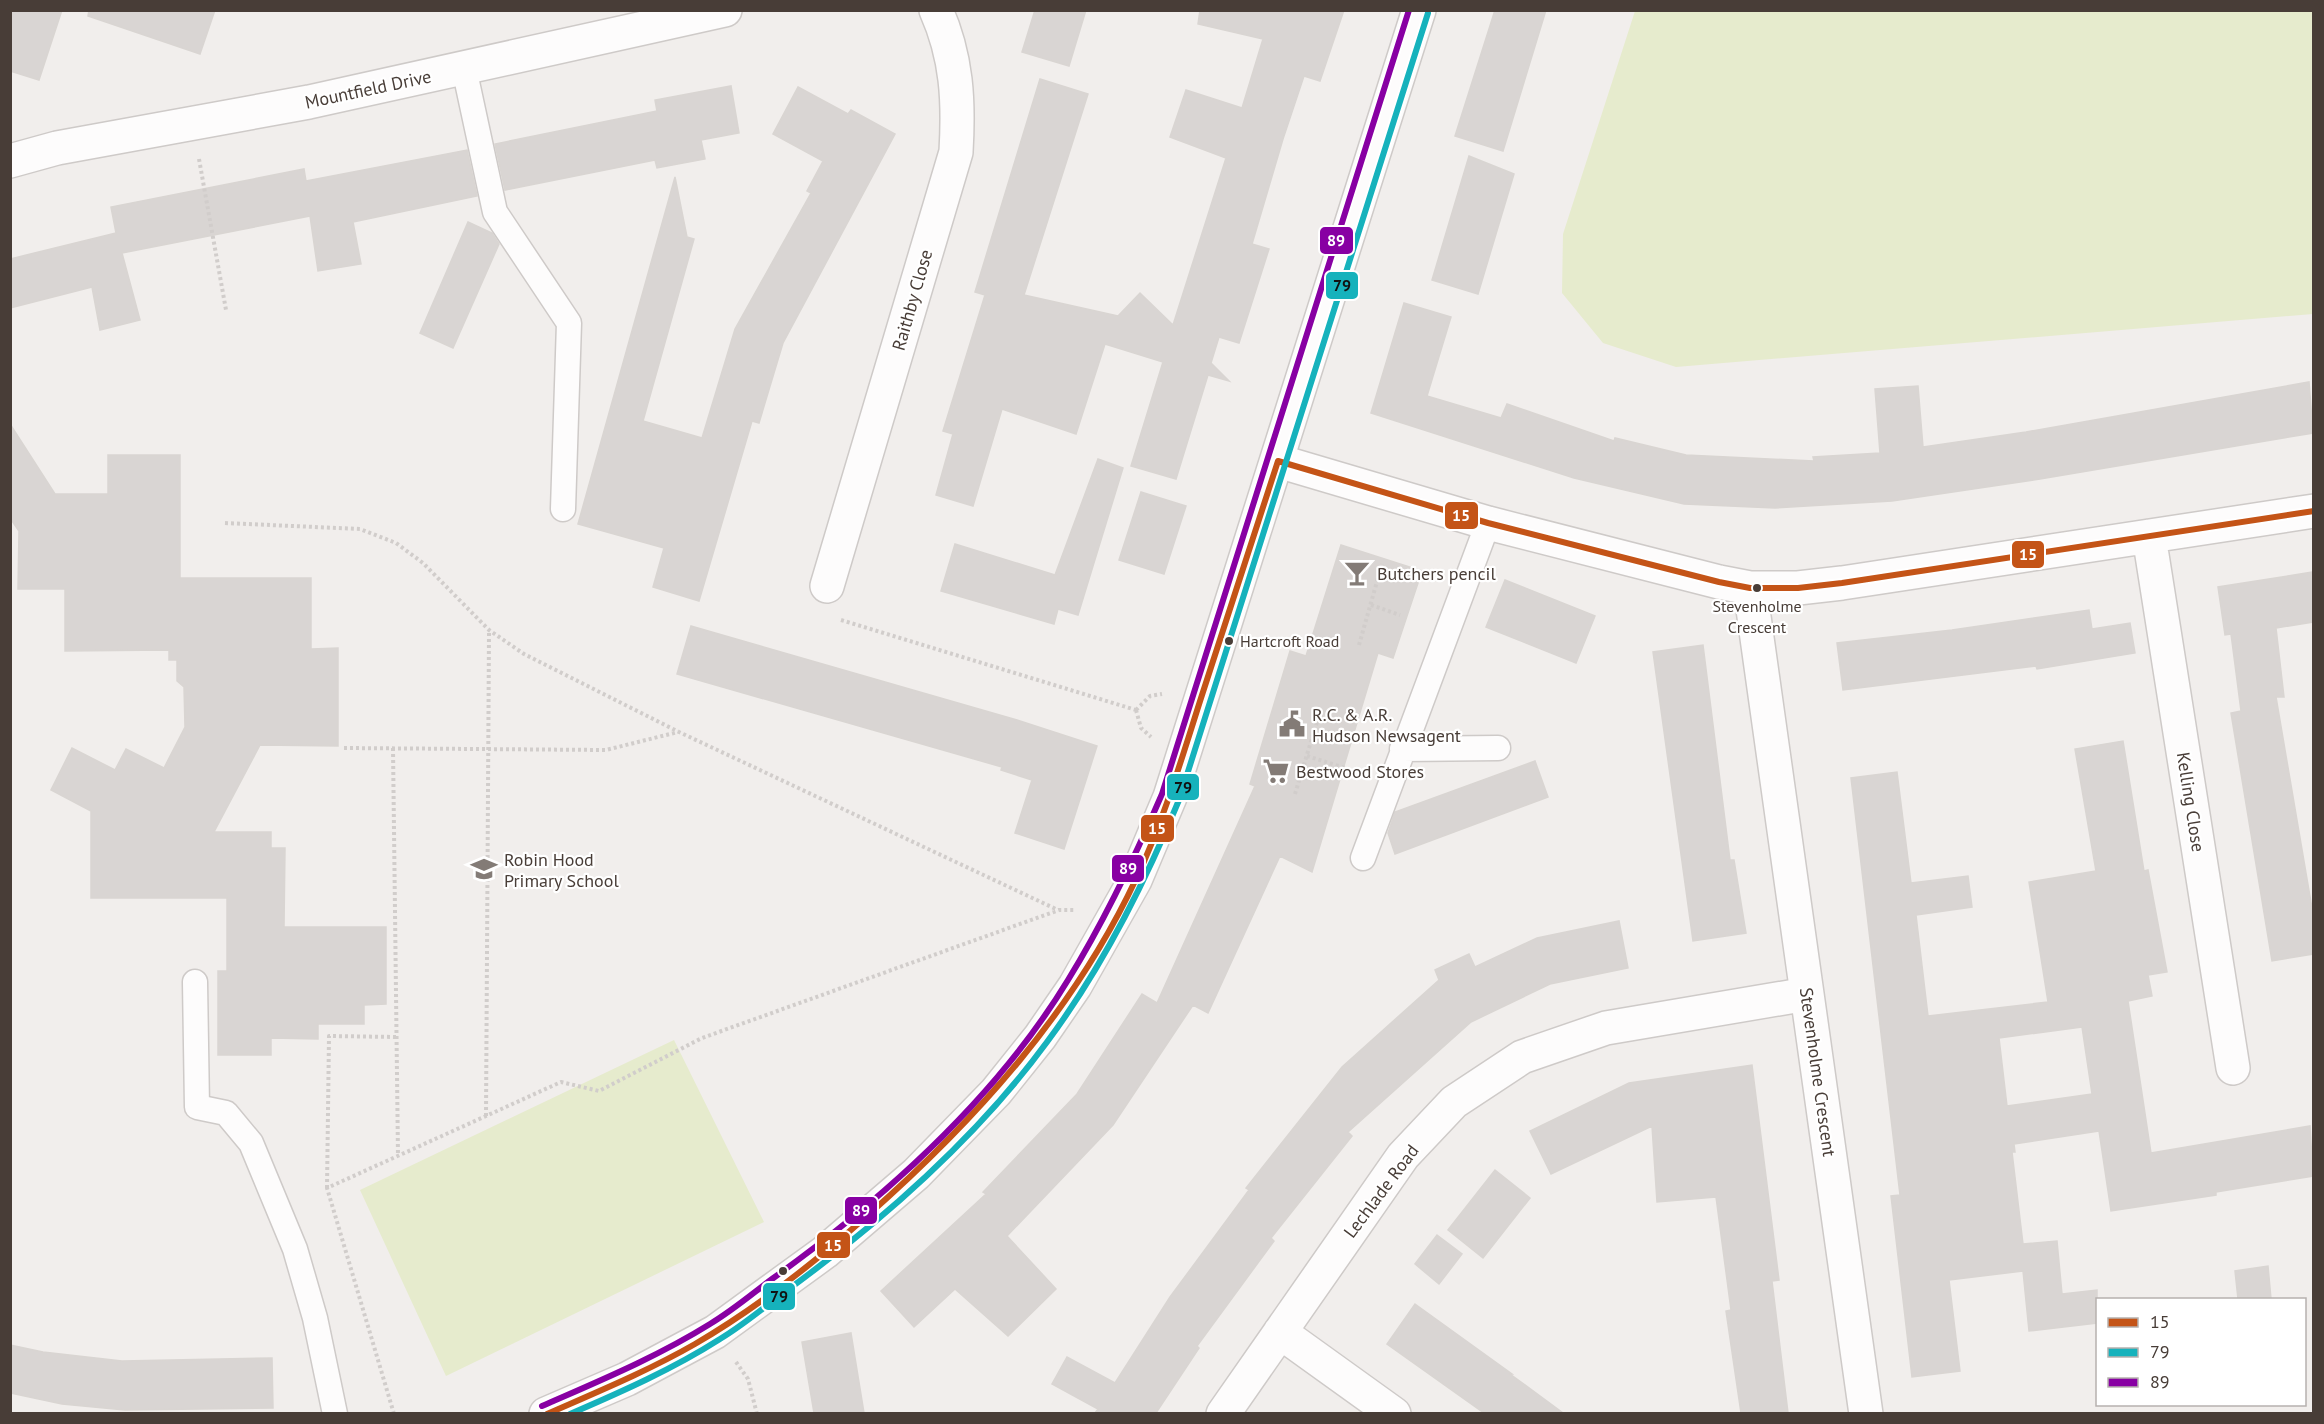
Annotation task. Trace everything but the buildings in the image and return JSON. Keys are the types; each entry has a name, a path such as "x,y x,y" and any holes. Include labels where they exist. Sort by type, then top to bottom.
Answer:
{"street":[{"name":"Mountfield Drive","path":"10,161 57,148 309,102 725,10"},
{"name":"Raithby Close","path":"827,586 956,152 957,76 947,35 936,10"},
{"path":"546,1413 627,1379 715,1332 825,1252 916,1174 963,1127 1040,1037 1112,924 1135,880 1170,797 1419,10"},
{"path":"1278,461 1488,523 1750,588 1798,588 1842,583 2313,511"},
{"name":"Kelling Close","path":"2150,536 2233,1068"},
{"name":"Stevenholme Crescent","path":"1750,588 1866,1413"},
{"name":"Lechlade Road","path":"1223,1413 1403,1156 1454,1102 1522,1057 1606,1028 1807,994"},
{"path":"1280,1332 1394,1413"}],"lane":[{"path":"464,68 495,212 570,323 563,509"},
{"path":"1363,858 1488,523"},
{"path":"1402,749 1498,748"},
{"path":"195,982 197,1107 226,1113 251,1143 295,1249 315,1318 335,1413"}],"path":[{"path":"193,123 226,310"},
{"path":"225,523 360,529 396,543 423,563 489,630 524,654 679,732 1059,910"},
{"path":"1359,645 1382,564"},
{"path":"827,586 820,614 1136,710"},
{"path":"1371,605 1400,615"},
{"path":"486,1116 489,630"},
{"path":"1295,794 1320,712"},
{"path":"344,748 606,750 679,732"},
{"path":"393,748 398,1156"},
{"path":"1307,756 1345,768"},
{"path":"327,1188 561,1082 599,1091 702,1038 1059,910 1086,910 1112,924"},
{"path":"394,1413 327,1188 329,1036 397,1037"},
{"path":"715,1332 748,1379 757,1413"}],"green space":[{"path":"1635,11 2313,11 2313,314 1676,367 1603,343 1562,293 1563,234"},
{"path":"674,1040 764,1222 446,1376 360,1190"}],"transit line":[{"name":"89","path":"542,1406 649,1358 710,1324 856,1215 935,1144 972,1106 1007,1066 1039,1024 1068,980 1118,889 1162,794 1409,10"},
{"name":"79","path":"570,1414 665,1370 736,1329 819,1267 890,1209 989,1113 1047,1042 1086,985 1136,894 1179,800 1428,13"},
{"name":"15","path":"547,1414 641,1372 695,1344 763,1300 806,1268 867,1216 946,1141 984,1102 1052,1018 1083,974 1111,927 1136,879 1155,834 1180,765 1278,461 1488,523 1750,588 1798,588 1842,583 2314,511"}],"place":[{"name":"Butchers pencil","path":"1357,573"},
{"name":"Stevenholme Crescent","path":"1757,588"},
{"name":"Hartcroft Road","path":"1229,641"},
{"name":"R.C. & A.R. Hudson Newsagent","path":"1292,724"},
{"name":"Bestwood Stores","path":"1276,771"},
{"name":"Robin Hood Primary School","path":"484,869"}]}
